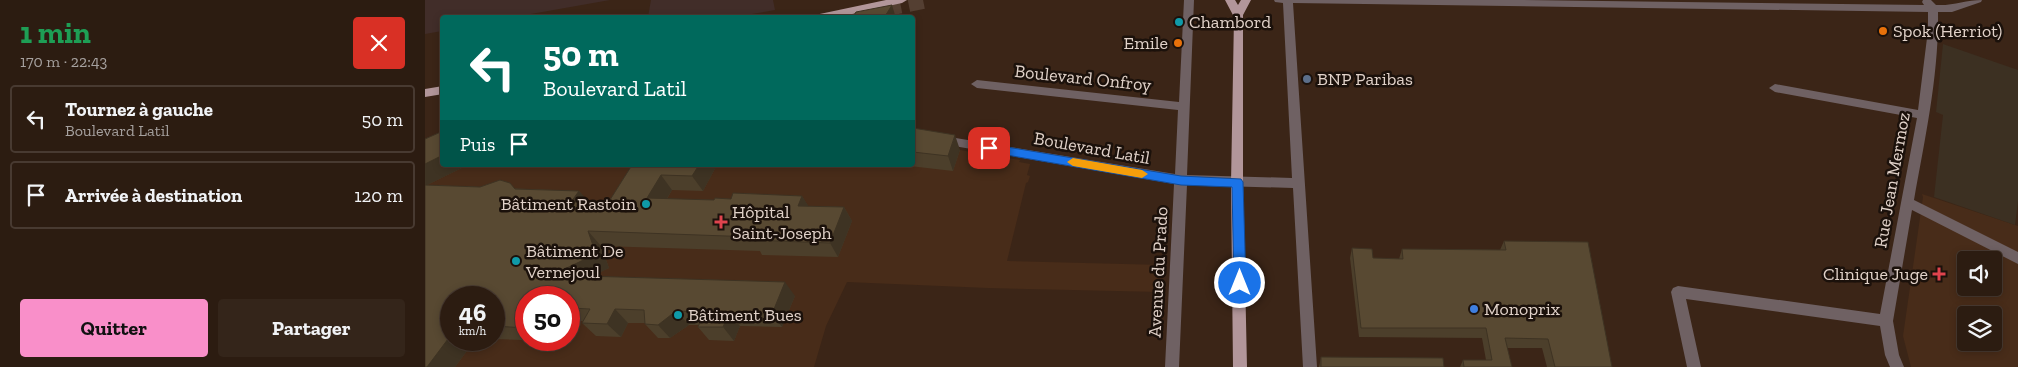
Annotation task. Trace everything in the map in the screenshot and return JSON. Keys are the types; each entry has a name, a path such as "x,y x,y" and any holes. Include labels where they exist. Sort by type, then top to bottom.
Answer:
{"main road":[{"path":"830,15 902,0"},
{"path":"1231,0 1239,14"},
{"path":"1240,367 1237,182 1239,14 1245,0"},
{"path":"425,93 440,90"}],"street":[{"name":"Avenue du Prado","path":"1172,367 1189,0"},
{"path":"1279,0 1929,4 1952,9 1977,0"},
{"path":"1288,0 1309,367"},
{"name":"Rue Jean Mermoz","path":"1897,367 1892,355 1886,321 1923,115 1933,30 1929,4"},
{"name":"Boulevard Onfroy","path":"977,84 1185,107"},
{"path":"1775,88 1923,115"},
{"name":"Boulevard Latil","path":"915,135 1181,180 1237,182"},
{"path":"1237,182 1298,183"},
{"path":"1907,202 2018,258"},
{"path":"1694,367 1678,292 1886,321"}],"shaded area":[{"path":"425,0 610,0 525,15 440,15 440,31 425,34"},
{"path":"651,0 773,0 775,10 746,15 648,15"},
{"path":"1943,44 2018,70 2018,201 2015,225 1934,197 1943,115 1936,112"},
{"name":"Hôpital Saint-Joseph","path":"915,142 1020,160 1019,162 1030,164 1027,175 1030,176 1026,183 1007,261 1163,265 1161,292 988,288 847,282 826,326 814,367 425,367 425,162 440,164 440,167 915,167"},
{"name":"Clinique Juge","path":"1922,194 2018,226 2018,367 1911,367 1903,336"}],"building":[{"path":"892,5 886,15 854,15 856,12"},
{"path":"915,128 955,135 948,156 915,152"},
{"path":"440,132 440,156 425,164 425,139"},
{"path":"631,167 698,167 692,176 661,175 647,198 714,200 715,198 731,199 733,193 802,196 798,206 844,207 830,243 752,240 754,237 588,231 596,254 552,275 785,282 772,314 729,313 723,327 698,327 704,312 676,311 658,325 645,324 644,310 615,309 607,324 582,323 590,309 580,309 580,286 515,286 515,327 505,327 505,286 440,286 440,350 427,367 425,367 425,185 480,187 500,180 510,183 515,189 579,191 571,202 608,203"},
{"name":"Monoprix","path":"1504,241 1588,242 1612,367 1555,367 1548,339 1505,338 1512,367 1464,367 1463,360 1492,360 1486,328 1361,328 1352,248 1372,249 1373,258 1403,259 1402,249 1506,250"},
{"path":"1321,357 1443,358 1444,367 1321,367"}],"tunnel":[{"path":"856,15 930,0"}],"slow traffic":[{"path":"1073,162 1142,174"}],"place":[{"name":"Chambord","path":"1179,22"},
{"name":"Spok (Herriot)","path":"1883,31"},
{"name":"Emile","path":"1178,43"},
{"name":"BNP Paribas","path":"1307,79"},
{"name":"Bâtiment Rastoin","path":"646,204"},
{"name":"Hôpital Saint-Joseph","path":"721,222"},
{"name":"Bâtiment De Vernejoul","path":"516,261"},
{"name":"Clinique Juge","path":"1939,274"},
{"name":"Monoprix","path":"1474,309"},
{"name":"Bâtiment Bues","path":"678,315"}],"route":[{"path":"989,148 1181,180 1237,182 1240,283"}]}
